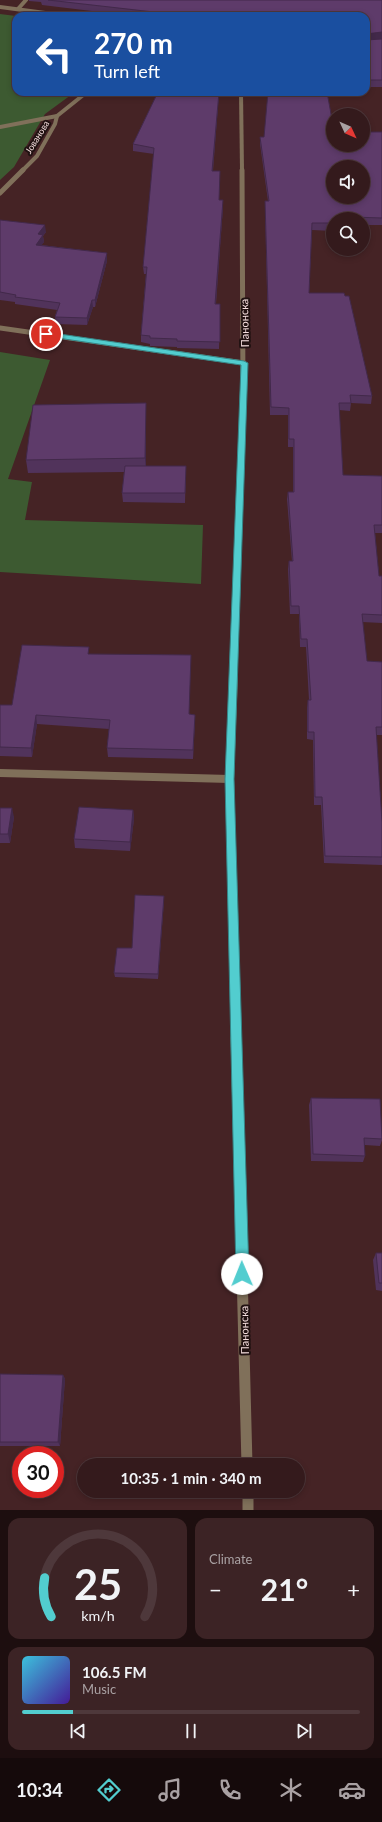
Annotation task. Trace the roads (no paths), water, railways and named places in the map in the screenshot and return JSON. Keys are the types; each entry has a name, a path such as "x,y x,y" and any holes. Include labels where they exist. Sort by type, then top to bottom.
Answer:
{"street":[{"path":"18,9 26,0"},
{"path":"0,7 39,12"},
{"name":"Јованова","path":"0,193 37,156 55,124 57,116 82,96"},
{"name":"Панонска","path":"241,96 244,363 230,779 247,1458"},
{"path":"0,127 57,116"},
{"path":"0,328 244,363"},
{"path":"0,773 230,779"},
{"path":"248,1498 248,1510"}]}
